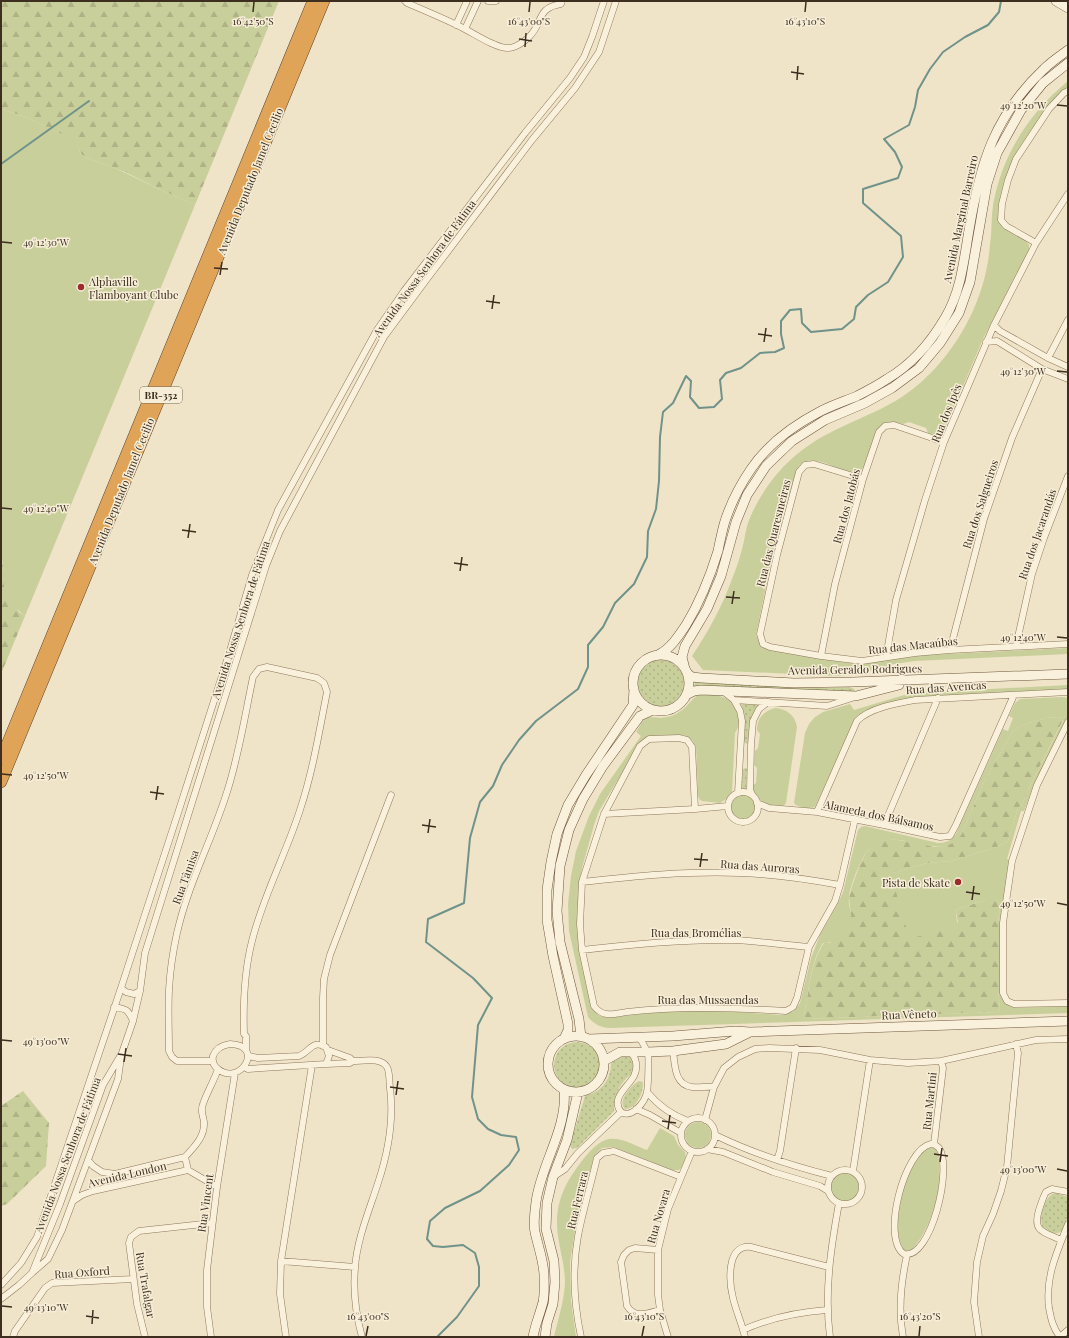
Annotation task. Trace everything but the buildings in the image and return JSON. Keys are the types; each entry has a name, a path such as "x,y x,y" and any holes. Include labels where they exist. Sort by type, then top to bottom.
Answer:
{"highway":[{"name":"Avenida Deputado Jamel Cecilio","path":"1,758 318,3"},
{"name":"Avenida Deputado Jamel Cecilio","path":"1,782 318,3"}],"street":[{"path":"405,1 465,29 499,47 508,48 516,46 529,37 539,23 544,10 551,5 561,4 562,1"},
{"path":"456,25 467,1"},
{"path":"465,29 478,1"},
{"path":"488,1 496,1"},
{"name":"Avenida Nossa Senhora de Fátima","path":"1,1285 21,1263 37,1237 121,988 229,654 252,575 278,510 377,330 404,290 525,133 570,78 584,57 604,1"},
{"name":"Avenida Nossa Senhora de Fátima","path":"1,1299 32,1273 60,1204 103,1085 122,1053 140,991 145,953 266,566 280,531 384,337 532,140 575,88 599,52 616,1"},
{"path":"1056,1 1068,8"},
{"name":"Avenida Marginal Barreiro","path":"658,655 667,651 693,613 708,582 726,521 737,493 752,468 770,446 797,425 823,410 859,395 889,379 910,362 930,340 946,317 955,296 962,272 981,170 990,145 1004,117 1019,95 1044,68 1068,50"},
{"name":"Avenida Marginal Barreiro","path":"686,671 682,657 685,646 707,609 718,582 736,522 747,495 766,466 792,441 825,420 865,403 892,388 919,368 940,343 959,313 970,282 987,184 997,153 1021,110 1043,83 1068,63"},
{"path":"1036,243 1006,226 1001,220 1002,204 1008,180 1016,159 1049,108 1068,91"},
{"name":"Rua dos Ipês","path":"886,657 896,600 925,500 944,442 994,325 1036,243 1068,194"},
{"path":"440,245 448,251"},
{"path":"1048,358 1068,320"},
{"path":"994,325 1000,331 1048,358 1068,367"},
{"path":"986,342 991,340 997,341 1042,370 1068,379"},
{"name":"Rua dos Salgueiros","path":"950,650 984,519 1012,438 1042,370"},
{"name":"Rua dos Jatobás","path":"821,656 835,584 863,479 879,432 885,426 894,425 944,442"},
{"name":"Rua das Quaresmeiras","path":"763,644 760,634 777,555 799,472 805,465 814,464 863,479"},
{"name":"Rua dos Jacarandás","path":"1016,646 1032,574 1068,476"},
{"name":"Rua das Macaúbas","path":"763,644 770,647 821,656 862,661 950,650 1068,644"},
{"path":"658,655 673,658 680,663 686,671 689,680 686,695 680,703 672,709 663,711 653,710 647,707 636,696 633,680 636,671 641,664 649,658 658,655"},
{"name":"Rua Tâmisa","path":"213,1061 177,1061 172,1057 169,1051 169,991 172,960 178,932 193,881 219,817 235,765 254,676 259,669 267,667 317,678 324,683 327,692 312,769 304,797 260,914 251,947 244,994 244,1034"},
{"name":"Avenida Geraldo Rodrigues","path":"686,671 692,677 794,683 940,680"},
{"name":"Rua das Avencas","path":"940,680 1068,674"},
{"name":"Avenida Geraldo Rodrigues","path":"734,700 827,706 899,684 940,680"},
{"path":"853,682 859,689 856,696"},
{"path":"564,1039 568,1030 568,1024 553,956 547,920 547,890 551,862 557,834 568,805 586,775 633,705 634,689"},
{"name":"Avenida Geraldo Rodrigues","path":"686,695 694,691 701,690 856,696"},
{"path":"722,691 734,700 740,711 742,722 738,793"},
{"name":"Rua das Avencas","path":"817,812 857,721 862,715 897,703 915,700 1068,692"},
{"name":"Alameda dos Bálsamos","path":"757,803 769,808 817,812 940,837 950,836 1014,695"},
{"path":"884,825 938,698"},
{"path":"756,814 757,803 750,790 753,721 759,709 768,702"},
{"path":"585,1038 560,942 557,911 560,866 569,830 582,799 603,766 640,716 653,710"},
{"path":"1068,722 1037,785 1012,860 1003,923 1003,992 1007,1001 1014,1004 1068,1003"},
{"path":"582,950 580,924 582,882 604,814 640,746 649,739 679,738 687,740 692,747 695,809"},
{"path":"741,745 745,747 751,745"},
{"path":"740,766 744,765 750,767"},
{"path":"604,814 728,806 731,798 738,793 746,792 752,796"},
{"path":"326,1064 329,1056 325,1048 323,994 324,979 330,955 391,794"},
{"name":"Alameda dos Bálsamos","path":"728,806 730,815 737,821 746,822 753,818 756,814 769,808"},
{"path":"809,947 835,901 855,819"},
{"name":"Rua das Auroras","path":"582,882 642,875 740,873 790,877 840,885"},
{"name":"Rua das Bromélias","path":"582,950 647,942 691,940 734,940 809,947"},
{"name":"Rua das Mussaendas","path":"582,950 594,1006 598,1012 607,1015 657,1009 705,1007 786,1011 793,1007 797,998 809,947"},
{"path":"121,988 126,992 134,994 140,991"},
{"path":"114,1007 125,1008 130,1013 132,1021"},
{"name":"Rua Vêneto","path":"585,1038 673,1036 735,1031 750,1032 1068,1021"},
{"path":"723,1032 726,1044"},
{"name":"Rua Vêneto","path":"604,1061 620,1052 673,1051 726,1044 750,1032"},
{"path":"244,1034 240,1041 223,1046 217,1050 213,1061 218,1069 228,1073 244,1068 252,1069 377,1060 385,1064 388,1069 391,1103 385,1161 362,1230 355,1267 356,1304 362,1337"},
{"path":"244,1034 246,1036 248,1062 244,1068"},
{"path":"572,1037 585,1038 599,1048 604,1061 604,1070 595,1086 587,1090 578,1092 564,1090 553,1080 548,1065 550,1057 553,1050 564,1039 572,1037"},
{"path":"630,1052 636,1059 636,1067 634,1076 619,1097 618,1107 621,1112 627,1114 636,1110 647,1092 647,1052 639,1037"},
{"path":"705,1120 714,1087 724,1068 734,1059 751,1050 796,1048 820,1050 870,1060 908,1063 941,1061 1036,1040 1068,1039"},
{"path":"234,1044 241,1046 247,1053 258,1058 299,1056 305,1054 312,1046 318,1044 350,1058 353,1061"},
{"path":"979,1337 974,1302 976,1269 983,1236 997,1203 1007,1167 1018,1053 1016,1044"},
{"path":"777,1160 780,1151 796,1048"},
{"path":"673,1051 676,1075 682,1083 692,1087 714,1087"},
{"path":"32,1273 48,1260 62,1230 118,1079 122,1053"},
{"path":"853,1171 870,1060"},
{"name":"Rua Martini","path":"934,1144 943,1068 941,1061"},
{"path":"286,1337 280,1294 282,1262 312,1065"},
{"path":"217,1186 188,1170 185,1157 197,1144 202,1135 204,1120 201,1113 202,1105 218,1069"},
{"name":"Rua Vincent","path":"210,1337 207,1307 207,1270 217,1186 235,1072"},
{"path":"533,1337 536,1321 543,1302 544,1287 543,1262 535,1231 536,1202 540,1183 564,1109 564,1090"},
{"path":"545,1337 547,1323 554,1304 555,1293 554,1261 546,1229 548,1199 553,1177 567,1140 578,1092"},
{"path":"647,1092 663,1108 675,1116 688,1121"},
{"path":"636,1110 650,1115 681,1133"},
{"path":"553,1177 565,1169 578,1153 621,1112"},
{"path":"707,1149 711,1145 715,1135 712,1126 705,1120 696,1118 688,1121 681,1133 684,1144 692,1151 697,1152 707,1149 723,1152 767,1170 820,1186 828,1191"},
{"path":"715,1135 737,1146 777,1160 832,1176"},
{"name":"Rua Martini","path":"934,1144 940,1149 942,1161 943,1179 940,1202 936,1216 927,1234 914,1253 907,1255 900,1251 896,1236 895,1215 898,1195 904,1178 914,1158 925,1146 934,1144"},
{"name":"Rua Ferrara","path":"581,1337 576,1301 575,1261 578,1236 597,1158 604,1153 614,1151 681,1177"},
{"name":"Rua Novara","path":"668,1337 660,1310 657,1281 658,1250 664,1221 692,1151"},
{"name":"Avenida London","path":"88,1160 93,1166 102,1172 115,1174 185,1157"},
{"path":"164,1162 166,1175"},
{"name":"Avenida London","path":"72,1201 93,1191 188,1170"},
{"path":"129,1171 132,1176 132,1182"},
{"path":"839,1171 853,1171 862,1182 862,1193 850,1204 839,1203 830,1196 828,1185 832,1176 839,1171"},
{"path":"1061,1240 1040,1230 1036,1219 1046,1192 1052,1189 1068,1192"},
{"path":"830,1337 827,1310 829,1267 839,1203"},
{"name":"Rua Trafalgar","path":"146,1337 138,1310 133,1279 129,1243 131,1236 139,1231 212,1223"},
{"path":"1068,1224 1052,1265 1048,1293 1052,1321 1055,1330 1060,1337 1068,1330"},
{"path":"745,1337 733,1299 731,1285 732,1258 739,1249 751,1247 829,1267"},
{"path":"658,1250 635,1248 626,1253 622,1262 628,1309 633,1313 638,1314 660,1310"},
{"path":"903,1337 901,1321 901,1295 907,1255"},
{"path":"282,1262 355,1267"},
{"name":"Rua Oxford","path":"13,1337 15,1330 45,1288 52,1283 133,1279"},
{"path":"743,1330 764,1321 786,1315 800,1312 827,1310"}],"green space":[{"path":"1,1 279,1 195,205 125,172 87,158 81,154 73,140 28,118 1,109"},
{"path":"1068,81 1068,88 1014,158 1005,179 998,209 998,217 1003,228 1026,241 1029,245 1029,250 983,339 945,429 942,434 935,435 928,433 926,428 909,422 903,424 891,422 883,424 877,430 869,456 860,471 853,472 813,460 799,466 780,522 777,523 772,542 775,543 756,635 760,644 767,649 859,664 925,655 1068,648 1068,654 915,661 894,664 865,672 838,676 703,670 692,656 724,599 739,560 748,523 760,497 777,474 803,449 816,440 903,397 926,378 955,343 974,309 981,291 989,254 993,205 997,187 1010,152 1019,136 1041,107"},
{"name":"Alphaville Flamboyant Clube","path":"1,109 28,118 74,140 81,154 87,158 117,169 195,205 25,616 9,602 4,587 4,571 1,554"},
{"path":"1,554 4,571 4,587 19,612 25,616 1,674"},
{"path":"656,660 666,660 674,664 680,670 684,678 684,688 680,696 674,702 666,706 656,706 648,702 642,696 638,688 638,678 642,670 648,664"},
{"path":"695,681 829,688 850,687 855,691 854,693 694,689"},
{"path":"1068,685 1068,689 914,698 873,708 859,716 855,721 815,807 804,808 794,803 805,733 809,724 815,717 823,712 850,704 854,710 914,693"},
{"path":"707,694 723,697 732,703 738,712 739,723 735,733 732,792 728,798 720,803 702,801 699,799 696,747 692,740 684,735 651,736 639,745 599,811 582,868 577,913 578,928 591,1007 598,1015 607,1018 659,1012 706,1010 783,1015 794,1011 800,1003 811,958 820,935 843,892 858,830 865,826 938,843 946,842 951,839 956,834 1003,729 1008,731 1013,718 1009,716 1015,703 1020,699 1062,697 1068,698 1068,717 1031,793 1024,811 1021,811 1007,859 1010,860 1002,921 1004,1002 1016,1008 1068,1006 1068,1013 610,1028 593,1022 588,1017 569,931 568,904 571,876 576,851 589,816 600,794 641,736 636,732 642,722 645,719 653,717 661,718 675,714 682,710 698,695","holes":["1057,717 1063,719 1022,805 1018,808 1008,841 997,847 951,861 927,863 893,873 892,878 908,934 912,938 956,927 957,909 986,900 997,900 1000,907 998,923 998,990 1000,1009 998,1012 806,1019 804,1015 810,978 815,959 823,943 837,940 848,927 851,915 849,894 858,868 866,853 877,843 889,840 902,840 928,846 952,844 961,835 984,782 1011,734 1020,726 1045,718"]},
{"path":"741,704 760,705 756,709 752,718 749,742 747,744 744,742 745,716"},
{"path":"775,708 790,713 797,727 786,803 777,807 765,804 753,790 753,785 756,783 757,768 754,765 755,751 758,748 760,734 757,730 758,722 764,713"},
{"path":"1057,717 1063,720 1022,805 1018,808 1008,841 997,847 951,861 927,863 893,873 958,923 956,912 957,909 986,900 997,900 1000,907 998,923 998,990 1000,1009 998,1012 806,1019 804,1015 816,959 824,943 830,943 851,915 849,898 860,864 866,853 874,844 885,840 922,843 933,847 945,846 961,835 984,782 1011,734 1020,726 1045,718"},
{"path":"746,768 746,789 744,790 742,788 743,769"},
{"path":"743,795 751,799 755,807 751,815 743,819 735,815 731,807 735,799"},
{"path":"572,1042 582,1042 590,1046 596,1052 600,1060 600,1070 596,1078 590,1084 582,1088 572,1088 564,1084 558,1078 554,1070 554,1060 558,1052 564,1046"},
{"path":"626,1054 634,1058 633,1072 619,1088 615,1099 614,1111 577,1148 572,1149 570,1145 585,1096 596,1092 604,1084 611,1069 611,1063"},
{"path":"639,1081 643,1084 642,1092 636,1104 625,1109 623,1102 626,1094 632,1086"},
{"path":"23,1091 49,1123 46,1166 7,1204 1,1206 1,1106"},
{"path":"698,1122 707,1126 711,1135 707,1144 698,1148 689,1144 685,1135 689,1126"},
{"path":"660,1128 674,1136 678,1145 685,1152 685,1162 679,1170 672,1170 614,1147 602,1148 594,1156 574,1236 570,1262 571,1301 576,1337 554,1337 562,1304 565,1283 557,1223 559,1204 565,1187 579,1164 599,1143 609,1139 618,1139 647,1150"},
{"path":"931,1147 938,1155 940,1174 934,1209 919,1241 912,1250 905,1251 900,1242 898,1228 902,1195 914,1164 922,1153"},
{"path":"845,1173 855,1177 859,1187 855,1197 845,1201 835,1197 831,1187 835,1177"},
{"path":"1055,1193 1068,1197 1068,1213 1063,1229 1060,1232 1055,1233 1043,1228 1041,1219 1045,1203 1051,1195"}],"waterway":[{"path":"437,1337 457,1317 479,1286 479,1267 475,1253 463,1245 443,1247 433,1246 427,1239 430,1221 445,1208 480,1191 509,1165 519,1150 516,1137 501,1135 488,1129 478,1119 472,1097 478,1025 492,998 473,978 426,942 428,919 464,903 470,838 480,802 493,786 502,765 519,740 536,721 578,689 588,667 588,645 603,627 615,603 634,584 647,557 648,531 656,509 663,412 673,403 686,376 691,381 690,397 699,408 714,407 722,399 720,380 726,373 741,368 760,353 775,352 784,348 781,334 781,321 790,310 801,309 802,323 811,332 842,329 854,319 856,307 868,295 888,282 903,257 901,236 863,203 863,189 898,178 902,167 895,152 884,139 909,125 915,107 918,90 930,69 943,52 965,37 988,25 999,12 1001,1"},
{"path":"1,164 89,101"}],"place":[{"name":"Alphaville Flamboyant Clube","path":"81,287"},
{"name":"Pista de Skate","path":"958,882"}]}
